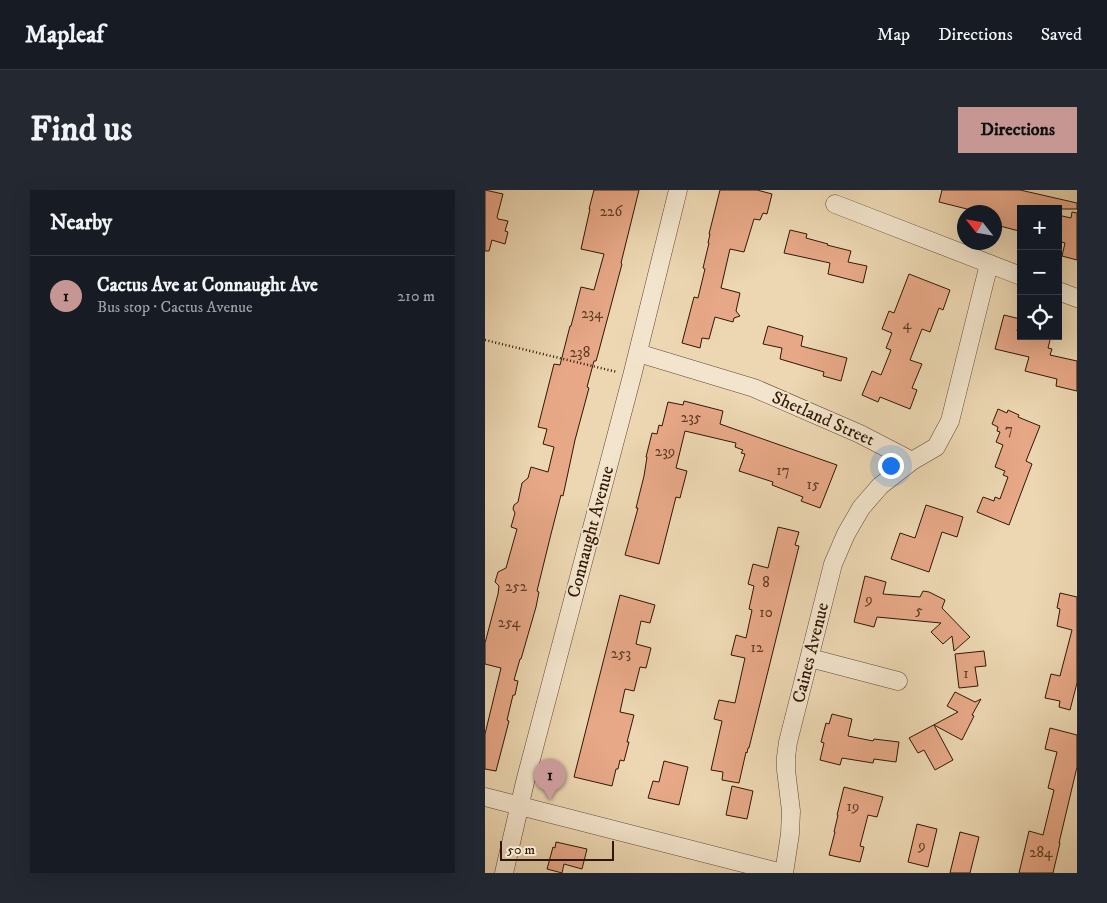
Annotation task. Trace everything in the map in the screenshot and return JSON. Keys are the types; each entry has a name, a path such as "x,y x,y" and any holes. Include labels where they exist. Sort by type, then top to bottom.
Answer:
{"street":[{"name":"Connaught Avenue","path":"504,873 678,190"},
{"path":"835,204 1017,274"},
{"path":"912,461 936,447 950,421 989,264"},
{"path":"1062,292 1077,298"},
{"name":"Shetland Street","path":"638,353 754,388 860,434 912,461"},
{"name":"Caines Avenue","path":"783,873 791,811 786,757 788,742 833,564 845,534 861,508 880,486 912,461"},
{"path":"810,658 898,681"},
{"path":"485,797 783,873"}],"path":[{"path":"485,340 632,376"}],"building":[{"path":"485,190 503,194 497,217 498,219 508,221 505,231 508,232 505,244 492,240 489,251 485,251"},
{"path":"594,190 639,190 622,264 598,354 596,361 594,361 587,387 589,388 563,496 561,495 537,591 539,592 536,607 514,680 518,681 515,695 513,695 507,720 509,721 496,771 485,769 485,734 501,668 485,664 485,643 499,586 495,582 498,572 506,568 517,529 511,527 515,513 514,505 518,502 522,483 528,478 531,467 548,472 554,447 543,444 547,429 538,427 554,364 560,365 581,287 594,290 604,254 581,249"},
{"path":"720,190 757,190 772,194 767,214 763,213 760,220 754,219 744,252 730,249 721,288 740,293 736,311 740,316 734,318 733,322 715,317 709,339 702,338 700,348 682,343 694,297 698,298 705,269 703,268 709,243 709,234"},
{"path":"942,190 1020,190 1077,203 1077,209 1062,209 1062,205 1017,205 1017,230 1002,227 1002,205 957,206 939,202"},
{"path":"1072,212 1077,213 1077,260 1062,256 1065,243 1062,242 1062,216 1071,218"},
{"path":"790,230 807,234 806,238 851,251 848,262 867,266 863,283 828,274 830,263 784,253"},
{"path":"909,274 950,290 943,310 939,308 930,332 922,329 910,360 922,364 912,388 917,390 910,409 880,397 878,402 862,395 872,371 881,375 891,350 886,348 892,333 882,329 889,311 894,313"},
{"path":"1004,315 1017,318 1017,340 1050,340 1048,348 1052,349 1050,355 1077,361 1077,391 1056,386 1057,379 1025,371 1029,357 995,349"},
{"path":"768,326 803,336 801,346 847,358 841,381 823,376 824,372 780,359 782,348 763,344"},
{"path":"684,401 723,411 720,424 837,465 820,508 801,501 803,497 772,485 773,482 739,471 745,454 741,453 743,450 735,447 736,443 685,431 676,468 687,471 680,498 676,497 659,564 625,555 638,508 636,508 652,433 657,434 659,425 662,426 668,402 683,405"},
{"path":"998,409 1007,413 1008,410 1019,415 1018,417 1040,426 1026,461 1032,464 1009,525 977,512 983,497 994,501 995,497 1000,499 1008,477 1003,475 1005,471 995,467 1003,445 996,442 1000,432 997,431 998,427 992,424"},
{"path":"926,505 963,517 957,537 942,532 929,572 891,559 900,533 915,538"},
{"path":"778,527 799,532 795,545 799,546 739,783 722,780 723,772 711,770 722,721 714,719 719,700 735,703 745,658 731,655 736,635 746,638 752,610 749,609 754,586 748,584 753,564 768,568"},
{"path":"865,576 886,582 883,594 920,597 923,591 945,600 942,608 970,637 954,651 952,636 943,644 931,632 941,623 877,617 874,627 854,622"},
{"path":"1060,593 1077,597 1077,683 1070,710 1059,707 1060,701 1045,698 1051,674 1060,676 1072,630 1057,626 1060,609 1057,608"},
{"path":"620,595 655,605 650,623 641,621 636,644 651,648 646,668 640,667 634,691 625,689 620,712 634,715 624,761 620,760 612,786 574,777"},
{"path":"984,651 986,666 975,667 978,686 959,688 955,654"},
{"path":"955,692 975,702 981,699 962,740 934,725 953,760 935,770 924,750 918,753 909,738 958,712 947,706"},
{"path":"832,714 852,719 848,736 873,741 874,739 899,742 896,762 874,759 873,763 842,758 840,765 820,760 824,743 821,742 826,723 829,724"},
{"path":"1050,728 1077,735 1077,767 1053,873 1019,873 1029,831 1043,835 1054,790 1048,788 1057,752 1045,749"},
{"path":"664,761 688,767 679,805 648,798 653,781 659,782"},
{"path":"732,786 753,791 747,819 726,815"},
{"path":"844,787 883,797 877,817 868,815 860,846 864,847 860,862 829,855"},
{"path":"917,824 937,829 928,867 908,862"},
{"path":"960,832 979,837 970,873 950,873"},
{"path":"556,842 587,849 582,869 564,864 562,873 547,869"}],"place":[{"name":"Cactus Ave at Connaught Ave","path":"550,800"}]}
